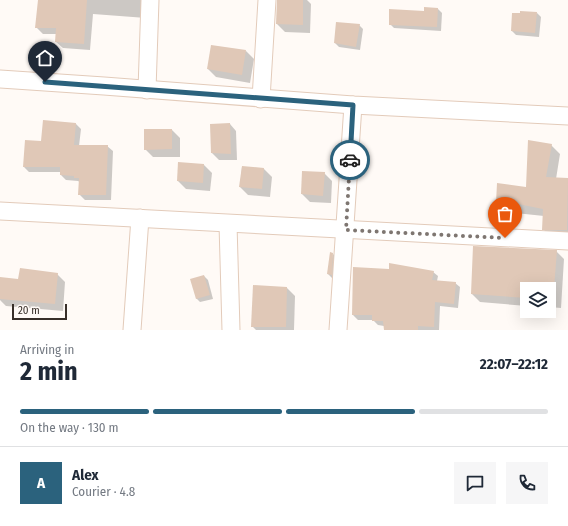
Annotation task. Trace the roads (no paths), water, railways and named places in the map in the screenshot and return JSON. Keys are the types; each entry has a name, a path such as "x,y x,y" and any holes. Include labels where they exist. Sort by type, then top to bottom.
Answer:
{"street":[{"path":"147,90 150,0"},
{"path":"261,99 267,0"},
{"path":"0,79 353,105 568,116"},
{"path":"338,330 346,230 353,105"},
{"path":"0,211 568,241"},
{"path":"132,330 140,218"},
{"path":"228,224 232,330"}]}
